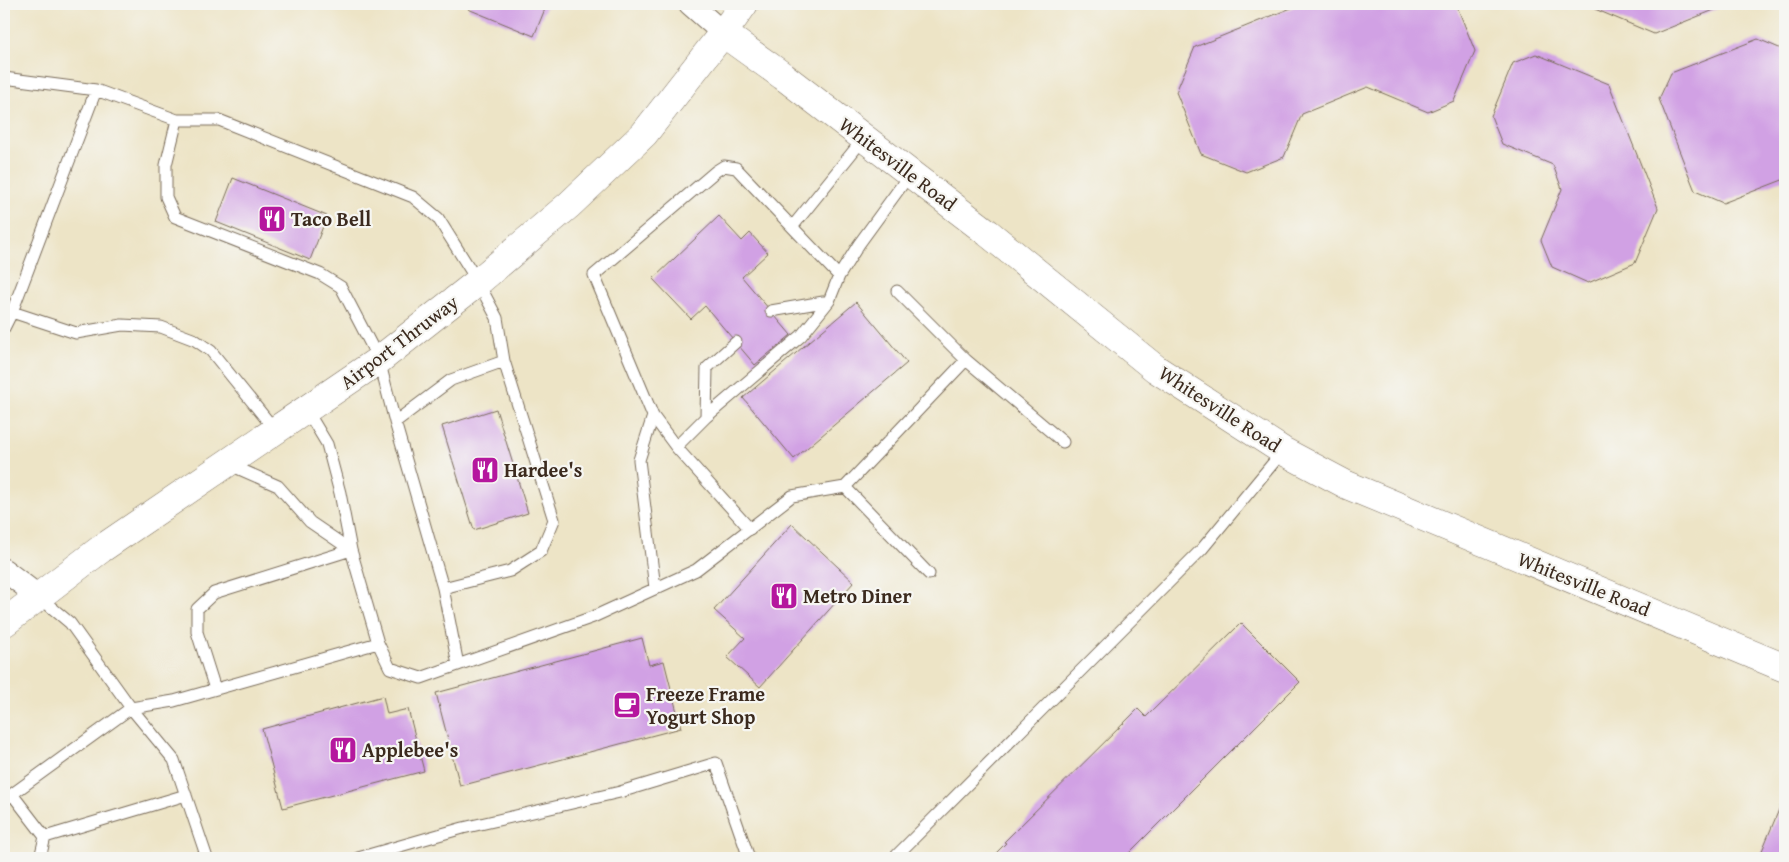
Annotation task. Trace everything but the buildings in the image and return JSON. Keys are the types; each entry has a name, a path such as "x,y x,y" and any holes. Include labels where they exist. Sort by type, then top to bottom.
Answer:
{"main road":[{"name":"Airport Thruway","path":"4,623 101,549 379,360 478,282 568,205 644,134 724,33 744,4"},
{"name":"Whitesville Road","path":"724,33 988,233 1156,369 1283,451 1347,485 1785,668"}],"street":[{"path":"690,4 724,33"},
{"path":"4,570 38,596"}],"lane":[{"path":"4,78 96,90 177,120 219,120 412,196 438,218 478,282 497,318 504,361 554,520 541,551 510,571 443,588"},
{"path":"4,328 8,310 96,90"},
{"path":"177,120 166,165 166,197 175,217 320,274 341,287 379,360 443,588 458,665"},
{"path":"793,226 864,138"},
{"path":"750,529 676,447 653,416 594,274 724,166 736,168 839,276"},
{"path":"676,447 706,417 800,336 829,301 839,276 859,244 910,173"},
{"path":"897,291 966,360 1062,442"},
{"path":"771,312 829,301"},
{"path":"8,310 76,333 122,326 161,327 195,340 211,351 275,430"},
{"path":"706,417 707,368 736,342"},
{"path":"306,409 326,444 340,493 351,550 378,644 390,668 421,678 593,617 696,570 792,496 845,487 966,360"},
{"path":"395,422 451,380 504,361"},
{"path":"653,416 639,460 656,588"},
{"path":"894,858 1202,549 1283,451"},
{"path":"226,463 278,486 310,522 351,550"},
{"path":"845,487 930,574"},
{"path":"216,689 198,632 197,609 214,593 351,550"},
{"path":"38,596 70,623 131,708 174,760 207,858"},
{"path":"45,837 8,797 131,708 174,701 378,644"},
{"path":"358,858 463,828 543,808 620,792 716,763 749,858"},
{"path":"45,837 186,795"},
{"path":"40,858 45,837"}],"place":[{"name":"Taco Bell","path":"272,219"},
{"name":"Hardee's","path":"485,470"},
{"name":"Metro Diner","path":"784,596"},
{"name":"Freeze Frame Yogurt Shop","path":"627,705"},
{"name":"Applebee's","path":"343,750"}]}
